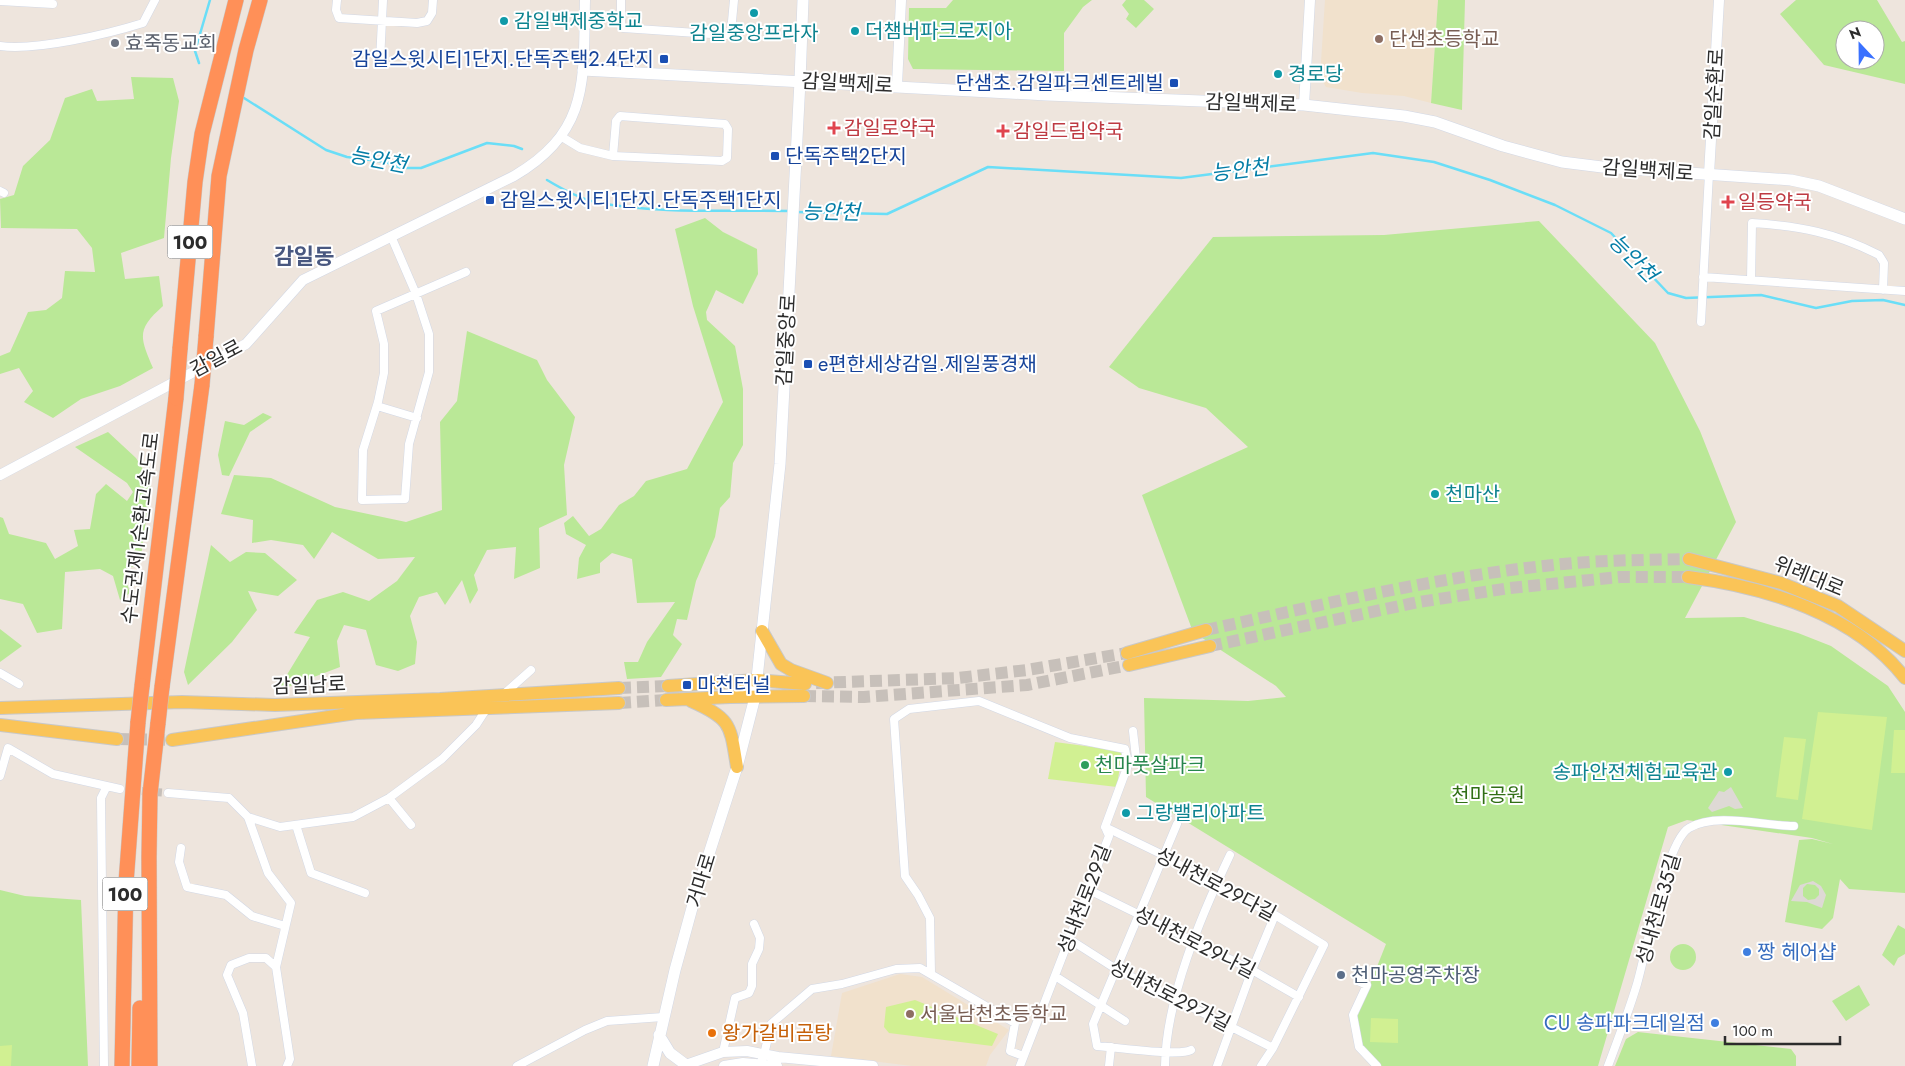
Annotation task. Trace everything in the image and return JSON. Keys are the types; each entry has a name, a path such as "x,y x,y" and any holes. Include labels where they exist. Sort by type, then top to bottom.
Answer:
{"highway":[{"name":"수도권제1순환고속도로","path":"122,1066 126,883 138,722 176,398 195,182 202,134 236,0"},
{"name":"수도권제1순환고속도로","path":"139,1066 141,973 150,794 162,687 202,385 219,176 246,50 260,0"},
{"name":"수도권제1순환고속도로","path":"148,856 150,1066"}],"main road":[{"name":"감일중앙로","path":"755,697 780,464 803,0"},
{"name":"감일백제로","path":"583,70 897,85 1047,95 1304,105 1404,116 1435,122 1503,146 1562,162 1602,168 1791,180 1819,186 1905,219"},
{"name":"위례대로","path":"1689,559 1781,582 1838,606 1905,651"},
{"name":"위례대로","path":"1688,577 1746,587 1824,616 1852,632 1894,664 1905,678"},
{"path":"762,630 781,664 791,670 827,683"},
{"path":"1206,630 1128,659 1210,646"},
{"path":"666,700 755,697 805,690 757,680 668,686"},
{"name":"감일남로","path":"0,708 182,702 275,705 503,696 619,688"},
{"name":"거마로","path":"653,1066 695,897 737,767 755,697"},
{"path":"689,700 722,717 728,726 737,767"},
{"name":"감일남로","path":"172,740 356,713 619,703"},
{"path":"14,708 6,718 5,725 117,739"},
{"path":"660,1035 670,1053 685,1065"}],"street":[{"path":"0,46 12,47 45,44 143,23 156,0"},
{"path":"337,0 336,10 339,18 382,22 427,21 432,13 433,0"},
{"path":"380,61 383,0"},
{"name":"감일로","path":"0,475 246,344 303,280 527,169 548,153 562,137 572,119 580,97 583,70 585,0"},
{"path":"621,0 622,28 726,35 731,32 734,0"},
{"path":"897,85 901,0"},
{"path":"1304,105 1310,0"},
{"name":"감일순환로","path":"1701,322 1719,0"},
{"path":"0,1 53,4"},
{"path":"562,137 580,148 613,156 722,161 727,158 728,129 725,124 717,121 620,116 616,121 613,156"},
{"path":"1751,280 1752,223 1795,226 1820,232 1879,255 1884,263 1883,290"},
{"path":"392,236 416,294 429,334 429,372 409,444 405,499 362,500 363,450 377,406 384,373 384,344 376,310 416,294 466,272"},
{"path":"1703,276 1905,291"},
{"path":"377,406 417,418"},
{"path":"503,696 531,670"},
{"path":"0,673 19,684"},
{"path":"932,974 930,918 905,876 894,719 909,709 979,700 1070,738 1125,749 1128,765"},
{"path":"168,793 229,798 248,816 280,827 353,817 390,798 442,759 476,725 487,708"},
{"name":"성내천로29길","path":"1020,1066 1109,836 1105,827 1128,765 1136,758 1134,731"},
{"path":"0,776 8,748 53,774 120,790"},
{"path":"104,1066 101,798 106,788"},
{"path":"390,798 412,826"},
{"path":"248,816 268,873 291,902 276,967 290,1059 287,1066"},
{"name":"성내천로35길","path":"1608,1066 1637,984 1666,869 1680,835 1689,827 1714,821 1794,826"},
{"path":"1177,824 1093,1024 1097,1046 1165,1052 1188,1052 1191,1050"},
{"path":"296,826 311,873 365,893"},
{"name":"성내천로29다길","path":"1105,827 1163,855 1215,886 1275,915 1324,944 1299,997"},
{"path":"181,848 180,862 187,887 226,895 252,916 285,926"},
{"path":"1165,1066 1165,1052 1174,999 1215,886 1230,855"},
{"name":"성내천로29나길","path":"1089,890 1139,912 1194,943 1252,970 1299,997"},
{"path":"1217,1066 1252,970 1275,915"},
{"path":"723,1052 735,998 749,992 752,986 752,964 759,949 760,938 754,924"},
{"name":"성내천로29가길","path":"1069,939 1116,969 1273,1048"},
{"path":"252,1066 243,1014 227,975 232,965 249,958 266,958 276,967"},
{"path":"761,1062 770,1024 812,989 842,984 896,969 920,968 1015,1023 1010,1051 1023,1056"},
{"name":"성내천로29길","path":"1054,976 1125,1022"},
{"path":"1358,981 1367,985 1353,1015 1359,1047 1377,1066"},
{"path":"1262,1066 1299,997"},
{"path":"517,1066 585,1030 607,1021 664,1017"},
{"path":"1109,1066 1111,1047"},
{"path":"685,1065 723,1052 747,1051 761,1062 777,1066"},
{"path":"724,1066 761,1062 873,1066"}],"shaded area":[{"name":"단샘초등학교","path":"1325,0 1438,0 1431,103 1404,96 1362,93 1326,87 1320,77"},
{"path":"1731,787 1743,808 1735,809 1729,806 1712,812 1708,808 1719,791 1724,792"},
{"path":"1813,881 1821,886 1826,895 1822,908 1807,902 1791,901 1800,885","holes":["1807,884 1815,885 1819,889 1819,895 1815,899 1808,900 1803,896 1803,888"]},
{"name":"서울남천초등학교","path":"900,974 922,977 1009,1030 990,1055 986,1066 912,1066 831,1056 842,993"}],"green space":[{"path":"953,0 1092,0 1083,7 1064,33 1064,71 913,69 908,59 909,8 946,8"},
{"path":"1126,0 1144,0 1154,9 1136,28 1126,19 1129,14 1122,5"},
{"path":"1438,0 1465,0 1462,110 1431,103"},
{"path":"1796,0 1877,0 1902,42 1905,41 1905,84 1845,70 1885,70 1885,20 1835,20 1835,68 1824,65 1780,14"},
{"path":"131,77 173,78 179,101 171,158 164,238 121,253 125,279 159,276 163,306 148,321 143,334 145,349 153,368 120,386 81,399 53,418 24,402 33,391 19,368 0,374 0,356 10,352 28,312 46,310 62,298 65,271 95,272 92,248 77,229 1,228 0,199 14,195 23,166 50,140 65,98 92,89 97,101 134,99"},
{"path":"705,218 723,232 757,249 758,274 743,304 716,290 706,312 707,320 735,346 743,389 743,445 733,463 730,497 720,508 715,537 696,581 687,620 677,619 673,635 682,644 661,677 627,679 624,662 638,662 647,642 675,602 637,603 632,559 612,553 600,563 600,573 577,579 579,558 586,545 566,534 564,523 573,516 589,536 601,529 619,505 634,496 646,481 687,469 723,402 693,306 675,229"},
{"name":"천마공원","path":"1539,221 1655,343 1700,431 1736,522 1685,618 1744,617 1798,633 1831,646 1888,686 1905,712 1905,893 1849,889 1840,879 1833,918 1822,929 1785,922 1799,840 1812,839 1833,844 1812,838 1687,820 1668,827 1598,1066 1380,1066 1362,1047 1357,1017 1386,944 1146,797 1144,698 1248,701 1286,697 1276,686 1193,632 1142,495 1248,447 1206,408 1139,388 1109,367 1213,237 1384,235"},
{"path":"467,331 537,360 547,380 575,417 564,465 567,515 539,528 540,568 514,579 516,547 487,550 474,575 478,590 470,604 462,580 445,605 437,592 419,597 410,616 417,642 415,664 398,671 376,665 366,630 344,625 337,641 340,667 277,691 310,637 294,633 317,600 343,592 369,601 397,581 415,557 378,559 332,532 314,559 303,545 271,540 252,543 253,520 221,514 234,475 271,478 335,507 406,522 442,510 440,422 457,401"},
{"path":"263,413 272,417 250,432 229,476 222,475 218,455 225,421 244,425"},
{"path":"108,432 136,458 151,483 140,564 123,570 130,593 120,600 113,576 100,569 65,572 62,629 37,633 23,604 0,599 0,517 3,518 9,534 46,543 55,559 78,546 74,530 90,529 96,494 106,484 127,501 133,492 127,483 75,447"},
{"path":"211,545 230,562 246,552 265,553 297,580 278,596 248,591 257,610 232,642 188,685 184,672"},
{"path":"0,629 22,646 0,662"},
{"path":"1818,712 1887,717 1872,830 1802,819"},
{"path":"1894,730 1905,730 1905,773 1891,773"},
{"path":"1784,737 1806,739 1798,800 1776,797"},
{"name":"천마풋살파크","path":"1055,742 1122,751 1117,787 1048,779"},
{"path":"0,890 25,896 81,900 88,1066 0,1066"},
{"path":"1898,925 1905,929 1905,954 1898,958 1894,966 1882,955"},
{"path":"1683,944 1692,948 1696,957 1692,966 1683,970 1674,966 1670,957 1674,948"},
{"path":"1859,985 1870,1005 1846,1021 1832,1001"},
{"path":"915,1000 998,1034 992,1046 889,1033 884,1027 886,1007"},
{"path":"1371,1018 1398,1019 1398,1043 1370,1042"},
{"path":"1638,1032 1791,1049 1796,1056 1796,1066 1615,1066 1626,1039"},
{"path":"12,1045 11,1066 0,1066 0,1046"}],"waterway":[{"name":"능안천","path":"199,63 195,51 210,0"},
{"name":"능안천","path":"244,98 326,150 347,157 386,162 401,168 421,168 487,143 514,146 522,149"},
{"name":"능안천","path":"795,212 887,214 988,167 1181,178 1373,153 1434,162 1490,180 1555,205 1611,233 1668,293 1686,298 1761,295 1816,308 1852,301 1883,300 1905,305"},
{"name":"능안천","path":"547,180 582,198 618,206 692,211 790,211"}],"tunnel":[{"path":"1206,630 1422,584 1509,570 1587,562 1689,559"},
{"path":"1210,646 1419,602 1510,588 1620,577 1688,577"},
{"path":"816,683 958,678 1027,670 1127,653"},
{"path":"804,696 864,697 1027,685 1129,665"},
{"path":"619,688 668,686"},
{"path":"619,703 666,700"},
{"path":"117,739 172,740"},
{"path":"130,790 168,793"}],"place":[{"name":"감일중앙프라자","path":"754,13"},
{"name":"감일백제중학교","path":"504,21"},
{"name":"더챔버파크로지아","path":"855,31"},
{"name":"단샘초등학교","path":"1379,39"},
{"name":"효죽동교회","path":"115,43"},
{"name":"감일스윗시티1단지.단독주택2.4단지","path":"664,59"},
{"name":"경로당","path":"1278,74"},
{"name":"단샘초.감일파크센트레빌","path":"1174,83"},
{"name":"감일로약국","path":"834,128"},
{"name":"감일드림약국","path":"1003,131"},
{"name":"단독주택2단지","path":"775,156"},
{"name":"감일스윗시티1단지.단독주택1단지","path":"490,200"},
{"name":"일등약국","path":"1728,202"},
{"name":"e편한세상감일.제일풍경채","path":"808,364"},
{"name":"천마산","path":"1435,494"},
{"name":"마천터널","path":"687,685"},
{"name":"천마풋살파크","path":"1085,765"},
{"name":"송파안전체험교육관","path":"1728,772"},
{"name":"그랑밸리아파트","path":"1126,813"},
{"name":"짱 헤어샵","path":"1747,952"},
{"name":"천마공영주차장","path":"1341,975"},
{"name":"서울남천초등학교","path":"910,1014"},
{"name":"CU 송파파크데일점","path":"1715,1023"},
{"name":"왕가갈비곰탕","path":"712,1033"}],"district":[{"name":"감일동","path":"304,256"}]}
